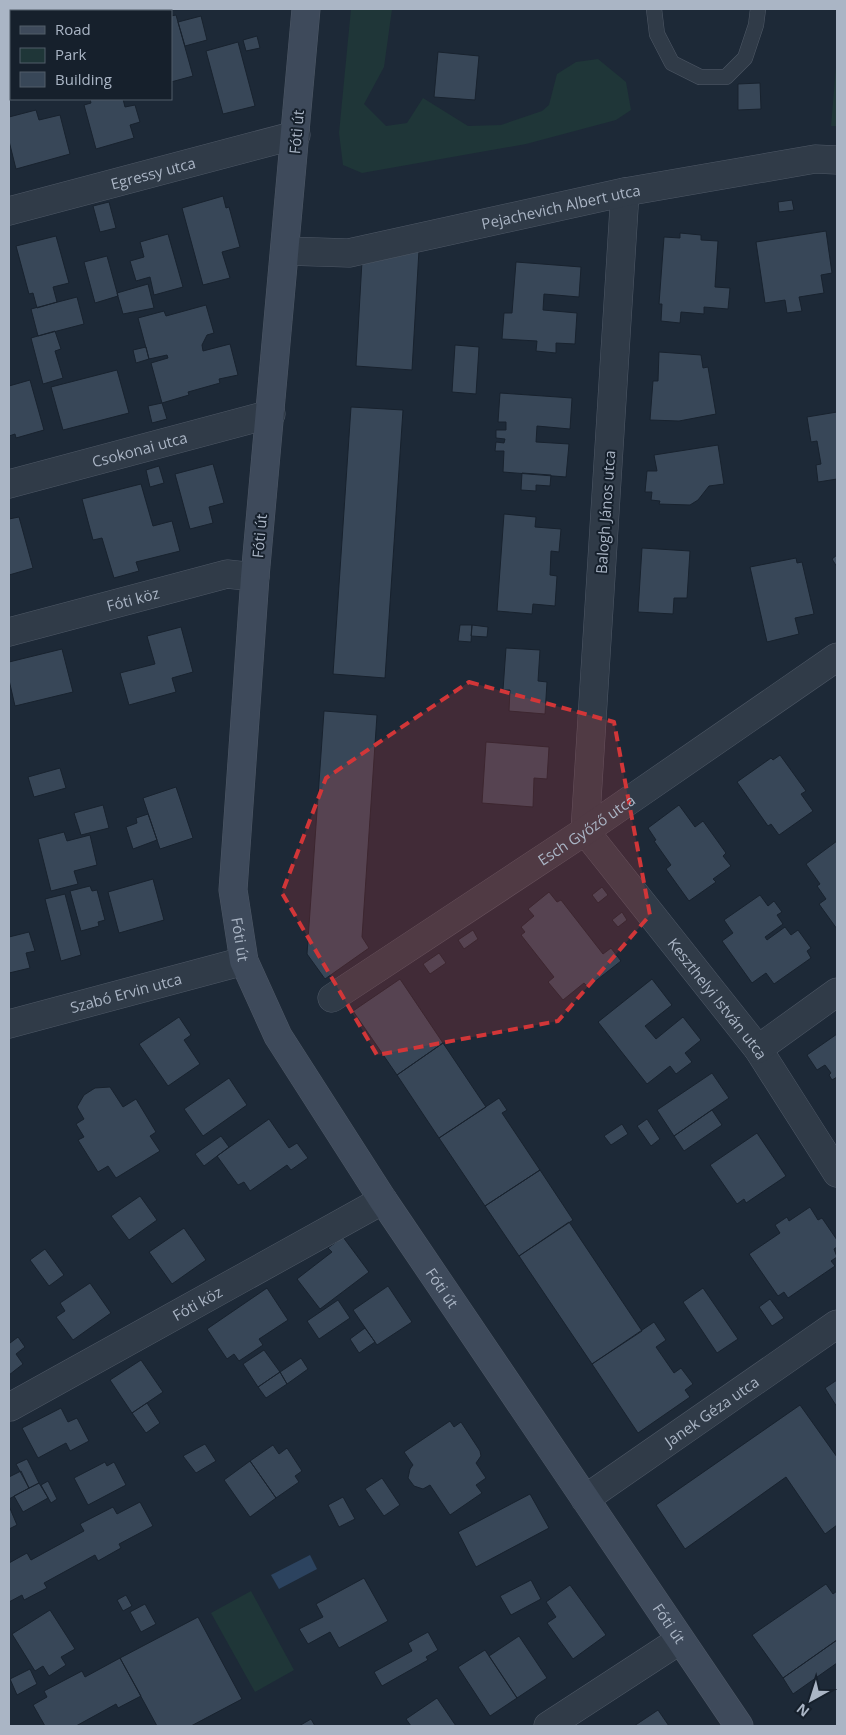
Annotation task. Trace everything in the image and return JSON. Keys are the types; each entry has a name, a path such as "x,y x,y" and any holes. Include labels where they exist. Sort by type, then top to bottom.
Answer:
{"main road":[{"name":"Fóti út","path":"306,9 286,251 255,577 233,890 244,961 278,1036 383,1200 738,1726"}],"street":[{"name":"Egressy utca","path":"9,211 296,135"},
{"name":"Pejachevich Albert utca","path":"286,251 348,253 625,192 815,159 837,160"},
{"name":"Balogh János utca","path":"585,831 625,192"},
{"name":"Csokonai utca","path":"9,484 271,414"},
{"name":"Fóti köz","path":"9,632 227,574 255,577"},
{"name":"Esch Győző utca","path":"332,998 585,831 837,657"},
{"name":"Keszthelyi István utca","path":"585,831 758,1049 837,1173"},
{"name":"Szabó Ervin utca","path":"9,1024 244,961"},
{"path":"758,1049 837,992"},
{"name":"Fóti köz","path":"10,1406 383,1200"},
{"name":"Janek Géza utca","path":"585,1499 837,1324"},
{"path":"548,1726 680,1640"}],"lane":[{"path":"654,9 657,34 672,63 700,77 726,77 745,58 756,25 758,9"}],"highlighted area":[{"path":"469,682 614,722 650,915 558,1021 377,1055 282,893 326,778"}],"green space":[{"path":"351,9 392,9 384,67 364,104 386,126 407,123 423,98 468,126 501,125 542,111 549,105 557,74 576,62 598,59 626,82 631,110 616,120 526,144 362,173 343,165 339,133"},
{"path":"837,55 837,126 831,126"},
{"path":"251,1591 294,1670 255,1692 211,1613"}],"water":[{"path":"310,1555 317,1569 279,1589 271,1575"}],"building":[{"path":"176,15 193,76 172,82 172,16"},
{"path":"201,16 207,40 185,46 178,22"},
{"path":"257,36 260,48 246,51 243,40"},
{"path":"238,42 255,106 223,114 206,51"},
{"path":"438,52 479,56 475,100 434,97"},
{"path":"760,83 761,109 738,110 738,84"},
{"path":"90,100 123,100 125,107 135,105 140,122 130,125 134,138 96,149 84,105 91,103"},
{"path":"36,110 39,120 60,115 70,154 16,169 9,141 9,117"},
{"path":"223,196 226,208 229,207 240,247 222,252 230,278 203,285 182,208"},
{"path":"792,200 794,210 779,212 778,202"},
{"path":"109,202 116,228 100,232 93,206"},
{"path":"826,231 832,273 821,275 824,293 799,297 802,311 787,313 785,300 765,303 756,242"},
{"path":"680,233 701,235 701,240 718,241 715,287 730,288 728,309 704,307 704,314 681,312 680,323 661,321 662,304 659,304 664,237 680,238"},
{"path":"168,234 183,287 154,295 150,277 136,281 130,261 144,257 140,242"},
{"path":"56,236 69,283 53,287 57,302 37,308 33,293 29,294 16,246"},
{"path":"419,250 412,370 356,366 362,261"},
{"path":"107,256 118,296 95,303 84,262"},
{"path":"516,262 581,267 579,297 544,294 543,310 577,313 575,344 556,343 556,353 536,351 537,341 502,339 504,313 512,313"},
{"path":"148,284 154,308 123,314 117,293"},
{"path":"77,297 84,324 38,336 31,309"},
{"path":"206,305 214,333 207,335 202,345 203,351 230,344 238,375 219,379 220,383 188,392 189,395 162,403 151,363 168,358 167,355 149,359 138,318 164,311 166,316"},
{"path":"55,331 61,349 55,351 63,378 43,384 31,338"},
{"path":"455,345 479,347 476,394 452,392"},
{"path":"146,347 149,359 136,363 133,350"},
{"path":"659,352 701,355 703,368 708,367 716,414 679,421 650,420 653,381 658,381"},
{"path":"117,370 129,413 63,430 51,387"},
{"path":"30,380 44,430 16,438 15,434 9,436 9,386"},
{"path":"500,393 572,398 570,429 537,426 536,442 569,444 566,477 503,472 504,451 495,451 496,442 504,443 505,439 496,438 496,430 506,430 506,422 498,422"},
{"path":"162,403 167,419 152,423 148,406"},
{"path":"351,407 403,410 385,678 333,674"},
{"path":"837,412 837,479 818,482 816,465 821,464 817,441 811,442 807,417"},
{"path":"718,445 724,484 709,486 698,500 690,505 659,504 660,501 651,500 652,492 645,492 647,471 657,471 654,455"},
{"path":"213,464 224,503 209,507 213,523 190,529 175,474"},
{"path":"159,466 164,483 150,487 146,470"},
{"path":"522,473 551,475 550,486 536,485 536,491 521,490"},
{"path":"141,484 153,526 172,521 180,551 136,562 139,571 114,578 102,538 93,540 82,499"},
{"path":"504,514 536,517 535,527 561,529 559,552 551,551 550,575 557,576 555,606 533,604 532,614 497,611"},
{"path":"19,517 33,568 9,575 9,519"},
{"path":"642,548 690,551 687,598 674,598 673,614 638,612"},
{"path":"837,555 837,567 832,559"},
{"path":"796,558 797,563 802,562 814,614 795,618 799,634 767,642 750,567"},
{"path":"460,625 472,625 471,642 458,641"},
{"path":"472,625 488,627 487,637 471,636"},
{"path":"181,627 193,672 172,678 176,692 129,705 120,673 155,664 147,636"},
{"path":"506,648 540,650 538,681 547,682 545,714 509,711 510,690 503,690"},
{"path":"62,649 73,692 15,706 9,680 9,662"},
{"path":"324,711 377,715 362,937 369,948 325,979 307,954"},
{"path":"486,742 549,747 547,779 534,778 533,807 482,803"},
{"path":"780,755 806,791 801,794 813,811 779,835 771,824 768,826 737,782 771,758 773,760"},
{"path":"60,768 66,788 34,797 28,777"},
{"path":"176,787 193,838 160,849 143,798"},
{"path":"103,805 109,828 81,835 74,813"},
{"path":"679,805 695,827 703,821 726,853 723,856 731,866 713,879 716,882 689,901 666,869 671,865 654,841 656,840 648,828"},
{"path":"148,814 157,840 133,849 126,827 137,823 136,818"},
{"path":"64,832 67,841 90,835 97,865 74,871 78,884 51,891 38,839"},
{"path":"837,841 837,929 819,904 826,899 817,886 820,884 806,864"},
{"path":"153,879 164,920 119,933 108,892"},
{"path":"90,886 92,891 97,890 105,920 98,922 99,926 81,931 70,891"},
{"path":"602,887 608,895 598,903 592,895"},
{"path":"549,892 557,902 561,900 603,954 611,948 621,961 588,987 584,983 563,1000 548,982 554,977 521,935 525,932 521,927 534,916 528,909"},
{"path":"65,894 81,955 61,961 45,899"},
{"path":"760,895 768,906 774,901 782,912 777,915 783,924 765,937 767,940 785,927 791,935 798,930 811,948 807,951 811,958 774,984 766,973 752,983 722,941 733,933 724,920"},
{"path":"622,912 627,920 618,927 612,920"},
{"path":"473,930 478,939 464,949 458,940"},
{"path":"29,932 35,951 26,953 30,968 9,973 9,937"},
{"path":"439,953 446,963 430,974 423,964"},
{"path":"400,979 443,1043 397,1075 353,1011"},
{"path":"652,979 672,1005 645,1026 656,1039 683,1017 701,1040 685,1053 692,1062 676,1074 670,1066 647,1084 598,1022"},
{"path":"179,1017 191,1035 184,1040 200,1064 168,1086 139,1044"},
{"path":"837,1034 837,1077 832,1080 829,1075 831,1073 825,1065 817,1070 807,1055"},
{"path":"443,1043 486,1107 439,1138 397,1075"},
{"path":"712,1073 729,1098 674,1136 657,1110"},
{"path":"229,1078 247,1105 203,1136 184,1109"},
{"path":"110,1087 123,1107 136,1099 156,1132 150,1136 160,1151 116,1178 108,1166 98,1172 78,1140 84,1137 76,1124 84,1119 77,1107 84,1095 95,1088"},
{"path":"499,1098 507,1110 502,1113 540,1170 485,1206 439,1138"},
{"path":"712,1110 722,1125 684,1151 674,1136"},
{"path":"269,1119 289,1148 297,1143 308,1158 291,1170 287,1165 250,1191 244,1182 238,1185 217,1156"},
{"path":"647,1119 660,1139 651,1146 637,1126"},
{"path":"622,1124 628,1134 611,1145 604,1136"},
{"path":"757,1133 786,1176 746,1203 744,1199 737,1204 710,1165"},
{"path":"221,1136 229,1147 204,1166 195,1154"},
{"path":"540,1170 573,1220 519,1256 485,1206"},
{"path":"140,1196 157,1220 129,1240 111,1216"},
{"path":"810,1207 818,1220 822,1218 837,1240 837,1247 834,1249 837,1257 831,1261 835,1266 788,1298 784,1292 778,1296 749,1254 780,1233 775,1225 787,1217 789,1221"},
{"path":"569,1222 642,1331 592,1364 519,1256"},
{"path":"184,1228 206,1260 172,1284 149,1252"},
{"path":"343,1237 369,1272 320,1309 297,1279 332,1252 328,1248"},
{"path":"45,1249 64,1275 49,1286 30,1260"},
{"path":"90,1283 111,1313 73,1340 56,1317 65,1311 60,1303"},
{"path":"388,1286 412,1322 377,1345 353,1310"},
{"path":"267,1288 288,1320 259,1339 263,1345 239,1361 234,1354 227,1359 207,1329"},
{"path":"703,1288 738,1339 717,1353 683,1302"},
{"path":"770,1299 784,1318 772,1326 759,1307"},
{"path":"338,1300 350,1318 319,1339 307,1321"},
{"path":"654,1322 666,1340 656,1347 674,1373 681,1368 693,1384 685,1390 690,1397 638,1433 592,1364"},
{"path":"365,1328 375,1342 359,1353 350,1339"},
{"path":"18,1337 25,1347 16,1354 23,1364 9,1375 9,1341 10,1343"},
{"path":"264,1350 280,1372 258,1387 243,1364"},
{"path":"301,1358 308,1369 287,1384 280,1372"},
{"path":"141,1360 163,1392 132,1413 110,1380"},
{"path":"280,1372 287,1384 266,1398 258,1387"},
{"path":"837,1380 837,1407 825,1388"},
{"path":"147,1403 160,1423 146,1433 132,1413"},
{"path":"800,1405 837,1457 837,1525 825,1534 786,1477 685,1549 656,1505"},
{"path":"61,1408 68,1422 77,1418 89,1441 70,1451 66,1443 38,1458 22,1428"},
{"path":"450,1421 454,1427 461,1422 480,1451 481,1456 476,1463 486,1478 476,1485 482,1493 450,1515 430,1485 423,1489 414,1486 408,1478 413,1465 404,1452"},
{"path":"205,1444 216,1461 196,1473 183,1456"},
{"path":"273,1445 279,1454 287,1448 302,1471 295,1476 299,1482 276,1498 250,1461"},
{"path":"27,1459 39,1483 29,1488 16,1464"},
{"path":"250,1461 276,1498 250,1517 224,1480"},
{"path":"105,1462 107,1466 114,1462 126,1485 88,1505 74,1478"},
{"path":"21,1471 29,1488 9,1499 9,1477"},
{"path":"382,1478 400,1505 384,1516 365,1489"},
{"path":"48,1481 57,1499 51,1503 41,1485"},
{"path":"39,1483 48,1498 23,1512 14,1496"},
{"path":"530,1494 549,1528 476,1567 458,1532"},
{"path":"343,1497 355,1519 339,1527 328,1505"},
{"path":"140,1502 153,1526 119,1544 121,1548 98,1561 95,1555 44,1583 47,1588 24,1600 22,1595 9,1602 9,1563 27,1553 31,1560 84,1531 80,1524 113,1507 117,1514"},
{"path":"9,1506 17,1525 9,1529"},
{"path":"364,1578 388,1621 339,1648 330,1632 308,1644 299,1629 323,1617 316,1604"},
{"path":"531,1580 541,1599 511,1615 500,1596"},
{"path":"826,1584 833,1594 837,1591 837,1640 783,1678 752,1635"},
{"path":"570,1585 606,1635 573,1659 547,1623 556,1617 546,1602"},
{"path":"126,1595 132,1606 123,1611 117,1600"},
{"path":"145,1604 156,1624 141,1632 130,1612"},
{"path":"50,1610 75,1649 61,1657 66,1665 49,1676 43,1666 35,1671 12,1634"},
{"path":"198,1617 242,1699 191,1726 157,1726 120,1658"},
{"path":"428,1632 438,1650 426,1657 428,1660 382,1686 374,1672 412,1651 408,1643"},
{"path":"519,1636 547,1678 517,1698 489,1656"},
{"path":"837,1640 837,1663 793,1694 783,1678"},
{"path":"485,1650 517,1698 490,1716 458,1667"},
{"path":"120,1658 141,1696 118,1708 116,1704 76,1726 45,1726 33,1705 47,1697 44,1691 82,1671 85,1677"},
{"path":"30,1669 37,1684 17,1695 10,1679"},
{"path":"437,1698 456,1726 411,1726 406,1719"},
{"path":"658,1710 669,1726 634,1726"},
{"path":"311,1719 315,1726 299,1726"}]}
